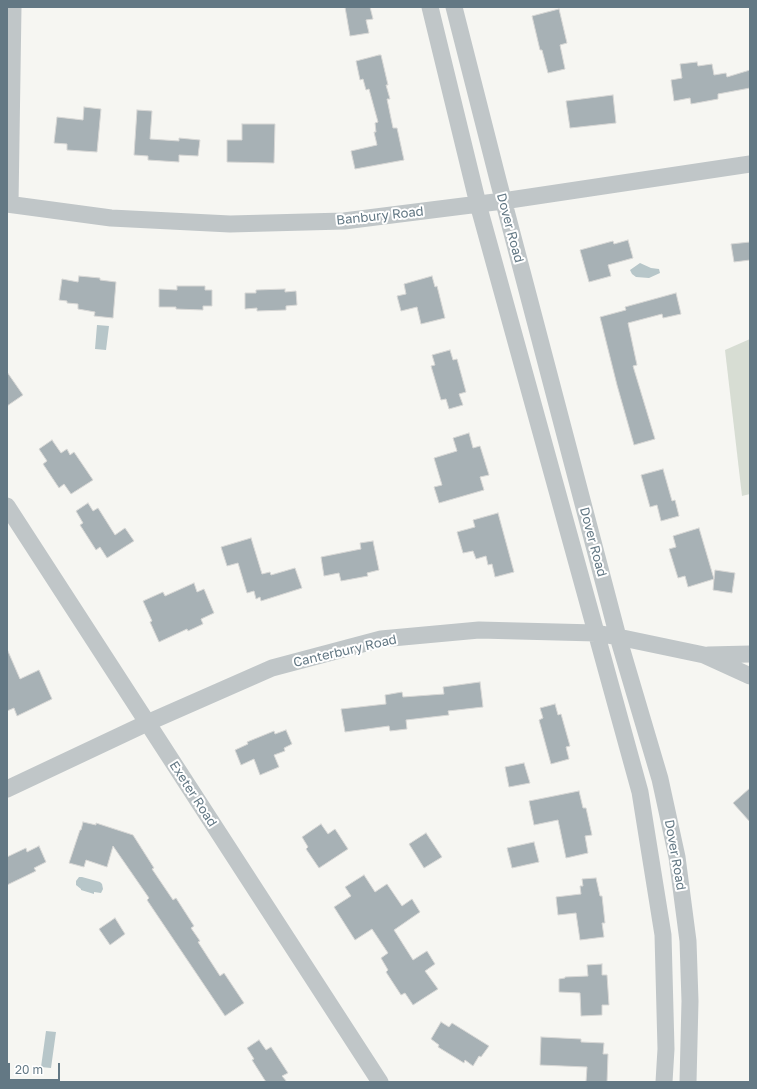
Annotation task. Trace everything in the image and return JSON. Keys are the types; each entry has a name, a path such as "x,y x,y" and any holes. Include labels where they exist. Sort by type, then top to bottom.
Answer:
{"street":[{"path":"8,204 13,7"},
{"name":"Dover Road","path":"430,7 478,204 640,792 663,934 666,1049 664,1082"},
{"name":"Dover Road","path":"454,7 503,201 618,637 660,779 677,857 688,941 690,1001 688,1082"},
{"name":"Banbury Road","path":"8,204 110,218 230,224 344,221 503,201 750,164"},
{"name":"Exeter Road","path":"7,506 380,1082"},
{"name":"Canterbury Road","path":"7,789 147,723 272,668 381,639 479,630 596,634 618,637 704,655 750,676"},
{"path":"704,655 750,654"}],"shaded area":[{"path":"640,263 651,268 659,269 660,273 649,278 636,277 630,270"},
{"path":"97,325 109,326 106,350 95,349"},
{"path":"750,339 750,494 742,496 725,350"},
{"path":"79,877 100,882 103,889 101,893 94,892 94,894 81,890 76,885 76,881"},
{"path":"46,1031 56,1032 51,1068 41,1067"}],"building":[{"path":"345,7 370,7 373,19 366,20 369,33 350,36"},
{"path":"559,9 567,43 560,45 565,69 548,73 542,50 540,50 532,16"},
{"path":"381,55 388,85 386,85 390,99 387,99 393,128 397,128 404,160 355,169 351,151 377,145 374,132 376,132 375,123 378,122 369,89 366,90 363,79 360,80 356,61"},
{"path":"697,62 698,66 712,64 714,75 726,73 727,77 750,70 750,88 718,94 718,99 691,104 690,98 674,101 671,80 682,78 680,64"},
{"path":"613,95 616,123 570,128 566,101"},
{"path":"84,107 101,109 97,152 67,150 67,144 54,143 57,117 83,120"},
{"path":"137,110 152,111 150,139 179,141 179,138 200,140 198,156 179,155 179,162 148,160 148,156 134,155"},
{"path":"242,124 275,124 274,163 227,162 227,140 242,140"},
{"path":"628,240 633,258 608,265 611,276 589,282 580,250 613,241 614,244"},
{"path":"750,242 750,260 734,262 731,244"},
{"path":"79,276 100,278 100,280 116,282 113,318 94,316 95,312 78,309 78,304 67,303 67,301 59,300 62,279 78,282"},
{"path":"432,276 435,287 437,286 445,318 421,324 417,307 401,311 397,296 406,294 404,284"},
{"path":"177,286 205,286 205,290 212,290 212,306 203,306 203,310 159,307 159,289 177,290"},
{"path":"285,289 285,292 296,291 297,305 286,306 286,310 257,311 257,308 245,309 245,293 256,293 256,290"},
{"path":"676,293 681,314 663,318 662,314 628,323 637,365 633,366 655,439 634,445 600,317 626,310 625,307"},
{"path":"450,350 453,360 457,359 466,392 459,394 463,405 449,409 446,399 441,400 431,366 435,365 432,355"},
{"path":"7,372 23,395 7,406"},
{"path":"469,433 473,448 480,446 489,475 480,477 484,490 439,503 434,487 442,485 434,458 457,451 453,438"},
{"path":"52,440 61,453 67,449 70,455 74,452 93,480 71,494 64,484 59,488 43,464 47,461 39,449"},
{"path":"663,469 672,501 675,500 679,516 661,521 657,505 650,507 641,475"},
{"path":"88,503 93,511 98,508 115,535 125,528 134,541 107,558 100,547 96,550 80,525 83,523 76,511"},
{"path":"498,513 514,572 495,577 492,564 488,565 486,556 476,559 473,551 463,553 457,532 475,527 473,520"},
{"path":"699,528 714,579 688,587 685,576 678,578 669,549 676,547 673,536"},
{"path":"251,538 262,574 270,572 271,575 295,568 302,588 261,601 260,597 256,599 254,591 247,593 238,563 227,566 221,547"},
{"path":"373,541 379,570 367,573 368,576 341,581 339,573 324,576 321,557 361,549 360,543"},
{"path":"715,570 735,573 732,593 713,590"},
{"path":"194,583 197,592 204,589 214,613 201,619 203,624 188,631 187,629 159,642 143,601 163,592 165,596"},
{"path":"7,649 20,679 39,670 52,699 17,716 14,708 7,711"},
{"path":"480,682 483,707 448,711 449,715 406,720 407,729 390,731 389,726 345,732 341,709 386,704 385,695 402,692 403,697 444,694 443,687"},
{"path":"555,704 558,715 561,714 570,746 566,747 569,759 551,764 539,720 543,718 540,708"},
{"path":"286,730 292,744 284,748 285,751 274,755 279,767 260,775 254,759 241,765 235,750 248,744 247,742 274,731 275,734"},
{"path":"524,763 530,783 509,787 505,767"},
{"path":"750,788 750,822 733,803"},
{"path":"579,791 583,808 586,808 592,835 585,836 588,853 566,858 558,820 534,825 529,801"},
{"path":"83,822 96,825 96,823 133,835 154,868 152,869 173,900 176,898 194,926 191,928 200,941 198,942 220,976 224,973 244,1003 225,1016 147,900 149,898 113,846 107,867 86,860 84,867 69,863"},
{"path":"321,824 328,834 335,829 348,849 319,868 306,849 308,847 302,837"},
{"path":"426,833 442,857 424,868 409,844"},
{"path":"534,842 539,862 512,868 507,848"},
{"path":"39,846 46,862 34,868 36,871 7,885 7,857 26,848 27,852"},
{"path":"364,875 375,892 387,884 402,906 412,899 420,912 394,930 413,960 427,951 435,964 425,971 438,989 413,1005 405,993 401,995 386,972 388,970 381,958 388,953 372,929 355,940 334,907 351,896 345,887"},
{"path":"596,878 600,896 602,896 605,923 602,923 604,937 580,940 576,913 558,915 556,897 581,894 580,886 583,886 582,879"},
{"path":"115,918 125,934 110,945 99,929"},
{"path":"602,964 602,975 607,975 609,1005 602,1005 602,1015 581,1016 580,993 559,992 559,979 565,977 588,976 587,965"},
{"path":"441,1022 449,1027 452,1023 489,1046 481,1057 479,1056 473,1066 465,1060 464,1063 438,1047 439,1045 431,1039"},
{"path":"541,1037 581,1039 581,1042 604,1043 603,1054 608,1054 607,1082 586,1082 587,1067 540,1065"},
{"path":"259,1040 266,1050 271,1047 288,1073 282,1076 287,1082 266,1082 252,1060 254,1059 247,1048"}]}
